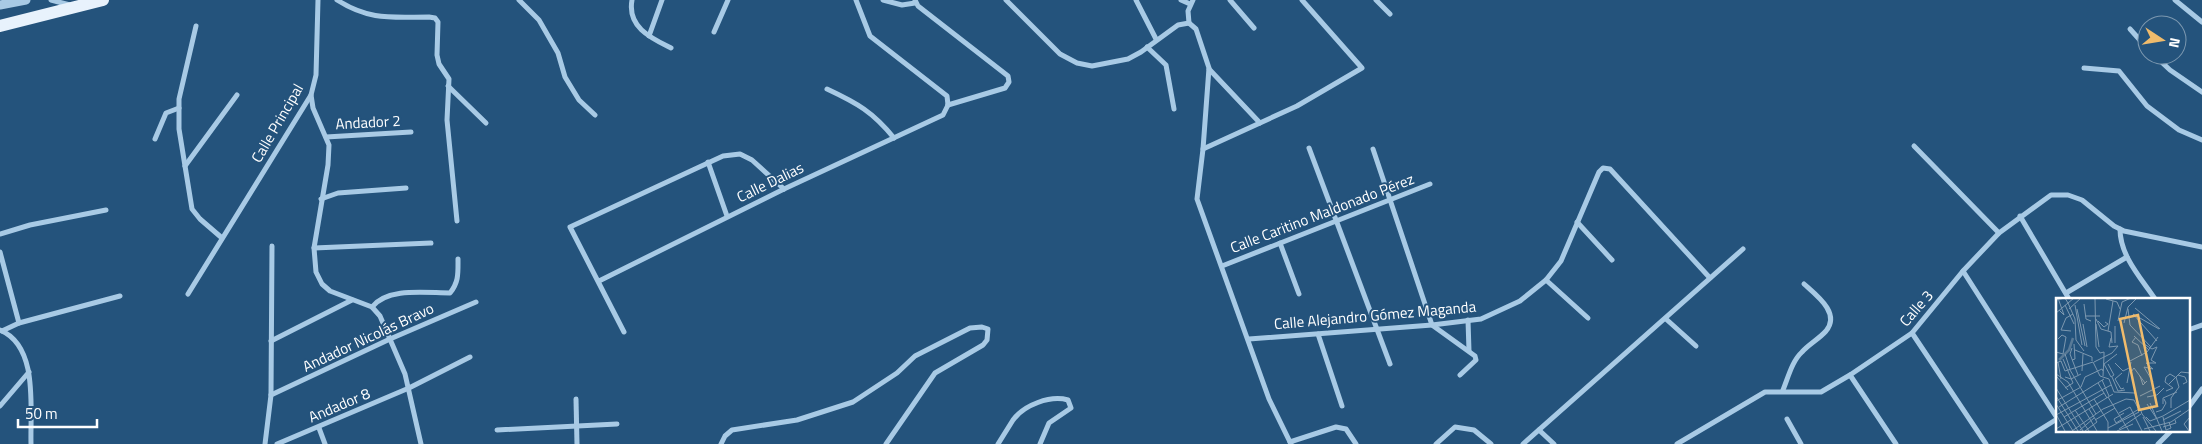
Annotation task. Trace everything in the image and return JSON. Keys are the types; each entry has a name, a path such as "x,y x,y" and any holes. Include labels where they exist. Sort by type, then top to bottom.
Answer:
{"main road":[{"path":"0,26 104,0"}],"street":[{"path":"0,5 26,0"},
{"path":"51,0 78,6"},
{"name":"Calle Principal","path":"188,294 311,95 316,75 318,0"},
{"path":"336,0 351,9 369,16 435,18 438,22 437,55 439,64 449,79 447,120 457,221"},
{"path":"519,0 539,20 558,53 565,77 579,100 595,115"},
{"path":"632,0 631,7 635,22 642,32 671,48"},
{"path":"649,36 662,0"},
{"path":"714,32 728,0"},
{"path":"856,0 862,22 870,36 947,96 948,105 1005,88 1009,82 1008,76 915,1 902,5 882,0"},
{"path":"1006,0 1060,54 1077,63 1092,66 1128,59 1147,48 1156,39 1178,25 1190,23"},
{"path":"1136,0 1156,39"},
{"path":"1181,0 1191,2 1190,23 1196,29 1209,68 1197,198 1270,399 1290,443 1336,426 1346,429 1356,444"},
{"path":"1230,0 1254,28"},
{"path":"1203,149 1297,106 1362,68 1302,0"},
{"path":"1376,0 1390,14"},
{"path":"2175,0 2202,22"},
{"path":"196,26 179,99 185,166 192,209 200,219 222,238"},
{"path":"2130,29 2137,37"},
{"path":"1147,48 1166,66 1174,109"},
{"path":"2165,65 2202,92"},
{"path":"1209,68 1260,123"},
{"path":"2084,68 2118,72 2147,106 2179,130 2202,140"},
{"path":"448,86 486,123"},
{"path":"828,89 864,107 879,120 894,138"},
{"path":"185,166 237,95"},
{"path":"311,95 313,108 329,144 328,165 314,248 316,272 322,284 330,291 372,307 380,316 405,374 421,444"},
{"name":"Calle Dalias","path":"599,281 727,216 943,115 948,105"},
{"path":"155,139 166,113 179,108"},
{"name":"Andador 2","path":"326,137 411,132"},
{"path":"1914,146 1999,233"},
{"path":"1309,148 1390,364"},
{"path":"1373,149 1432,325 1475,356 1476,360 1460,375"},
{"path":"624,332 570,227 723,156 740,154 752,160 784,189"},
{"path":"708,162 727,216"},
{"name":"Calle Alejandro Gómez Maganda","path":"1249,339 1432,325 1468,320 1481,318 1520,300 1546,280 1561,260 1599,172 1604,168 1610,169 1710,278"},
{"name":"Calle Caritino Maldonado Pérez","path":"1222,266 1430,184"},
{"path":"321,199 338,193 406,188"},
{"name":"Calle 3","path":"1677,444 1765,392 1783,390 1821,392 1912,334 1964,271 1999,233 2051,195 2068,195 2082,200 2120,229"},
{"path":"0,234 30,225 106,210"},
{"path":"2020,216 2068,298"},
{"path":"1578,222 1612,260"},
{"path":"2154,298 2127,257 2120,240 2120,229 2202,247"},
{"path":"314,248 431,243"},
{"path":"1280,243 1299,294"},
{"path":"266,444 271,395 272,246"},
{"path":"1523,444 1743,249"},
{"path":"0,252 19,323"},
{"path":"2066,293 2127,257"},
{"path":"372,307 377,300 396,294 450,293 456,286 458,260"},
{"path":"1964,271 2056,417"},
{"path":"1546,280 1588,318"},
{"path":"1783,390 1801,353 1826,331 1831,316 1828,307 1804,284"},
{"path":"1,330 19,323 120,296"},
{"path":"271,341 352,300"},
{"name":"Andador Nicolás Bravo","path":"271,395 390,339 476,302"},
{"path":"1666,319 1696,346"},
{"path":"1468,320 1469,351"},
{"path":"2190,329 2202,325"},
{"path":"721,444 725,436 732,430 797,420 853,402 897,373 915,356 970,328 982,327 988,329 987,340 983,345 935,373 886,444"},
{"path":"1,330 15,339 27,359 31,444"},
{"path":"1318,334 1342,406"},
{"path":"1912,334 1986,444"},
{"name":"Andador 8","path":"277,444 319,428 409,388 470,356"},
{"path":"0,406 29,372"},
{"path":"1850,375 1896,444"},
{"path":"2190,405 2202,389"},
{"path":"998,444 1014,418 1026,409 1050,398 1068,400 1072,408 1049,423 1040,444"},
{"path":"576,399 577,444"},
{"path":"1787,419 1801,444"},
{"path":"2016,444 2056,420"},
{"path":"497,430 617,424"},
{"path":"1436,444 1456,427 1474,430 1491,444"},
{"path":"319,428 325,444"},
{"path":"1539,430 1554,444"},
{"path":"2158,444 2170,432"}]}
